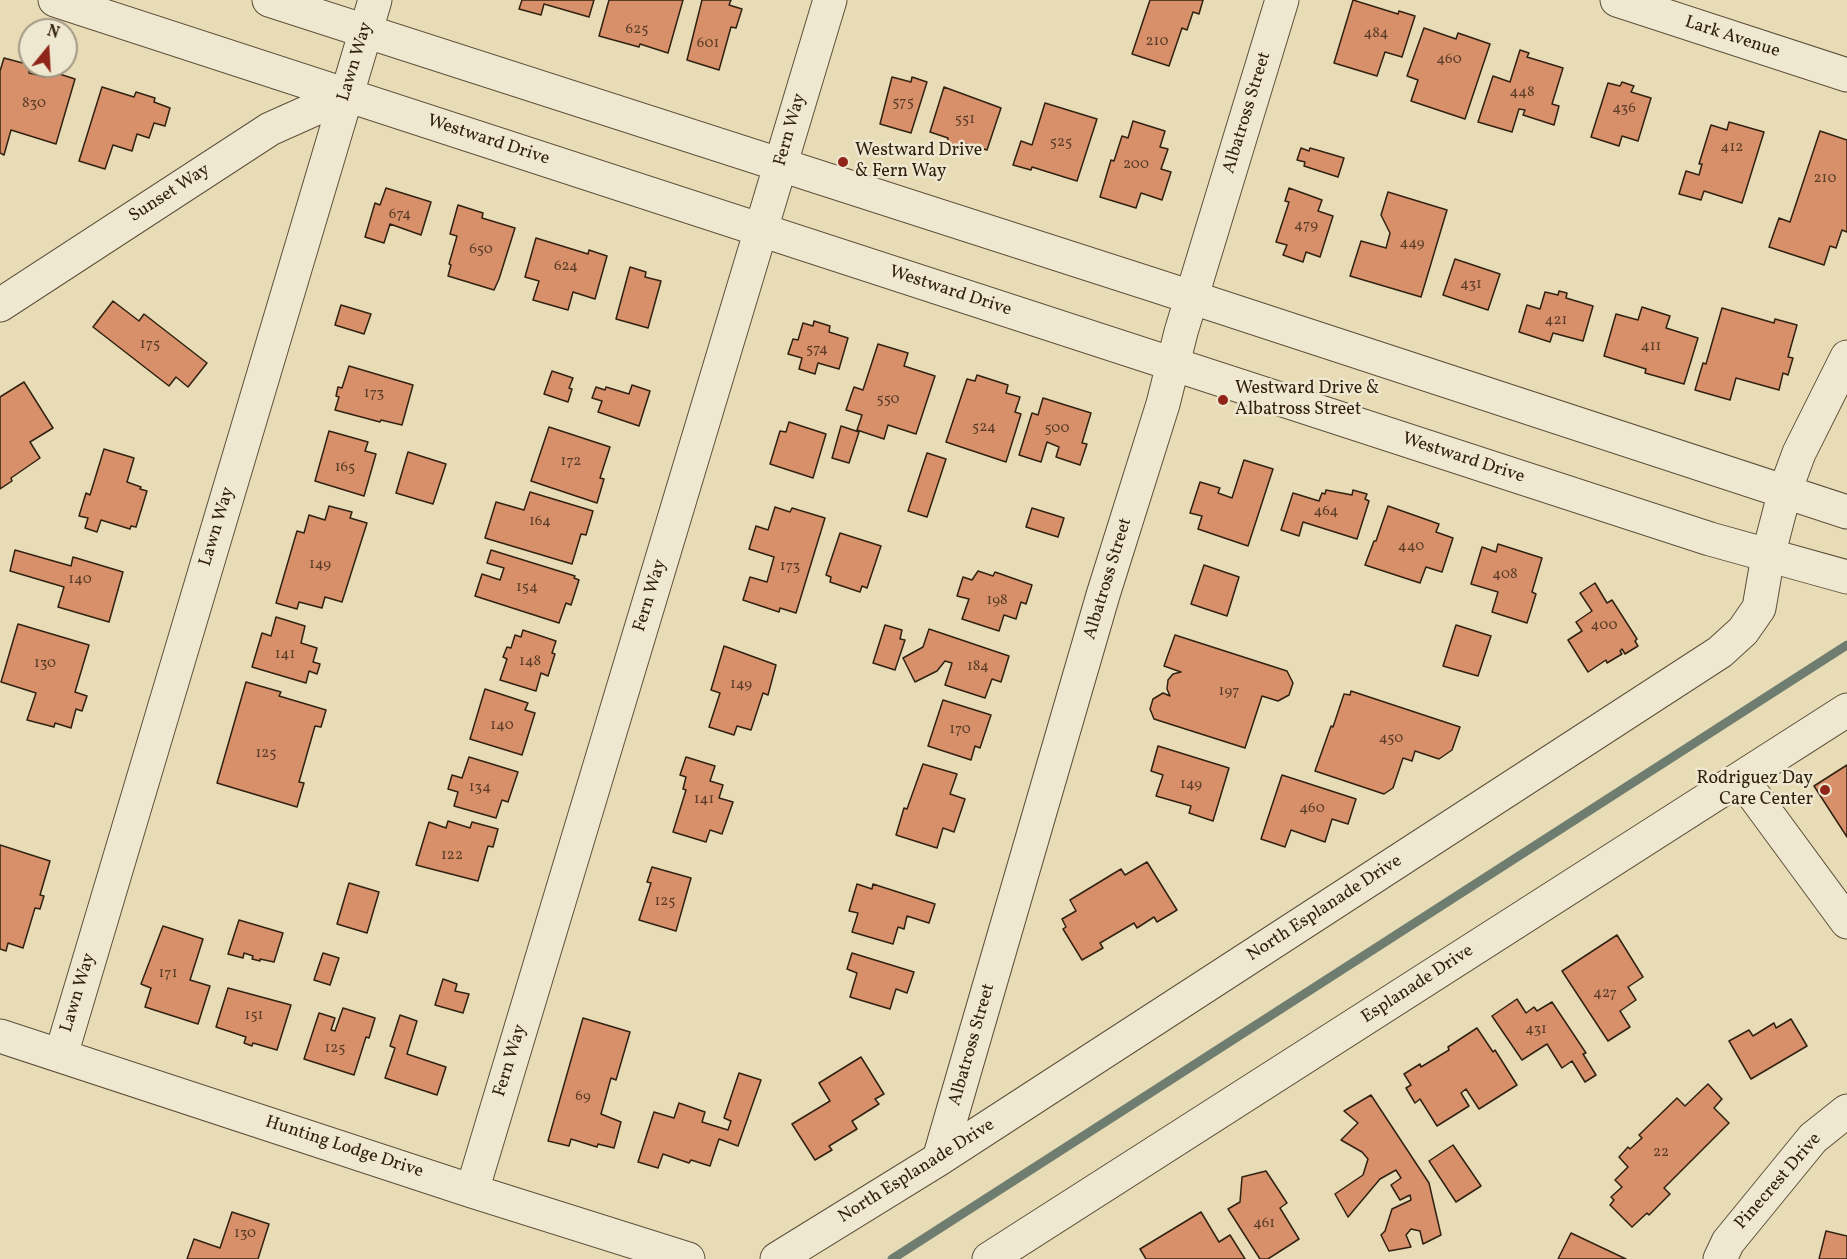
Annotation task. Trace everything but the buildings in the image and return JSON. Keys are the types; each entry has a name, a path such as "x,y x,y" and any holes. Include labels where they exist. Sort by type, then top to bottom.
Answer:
{"street":[{"name":"Westward Drive","path":"55,0 1768,556 1847,577"},
{"path":"270,0 1192,297 1847,512"},
{"name":"Lawn Way","path":"61,1055 375,0"},
{"name":"Fern Way","path":"472,1191 830,0"},
{"name":"Albatross Street","path":"939,1159 1103,595 1163,404 1192,297 1282,0"},
{"name":"Lark Avenue","path":"1617,0 1847,75"},
{"name":"Sunset Way","path":"0,305 270,129 346,95"},
{"name":"North Esplanade Drive","path":"777,1259 939,1159 1720,652 1743,631 1759,608 1768,556 1785,491 1799,453 1847,357"},
{"name":"Esplanade Drive","path":"989,1259 1847,710"},
{"path":"1741,778 1847,922"},
{"name":"Hunting Lodge Drive","path":"0,1036 472,1191 688,1259"},
{"name":"Pinecrest Drive","path":"1720,1259 1728,1242 1813,1138 1847,1111"}],"waterway":[{"path":"892,1259 1847,645"}],"place":[{"name":"Westward Drive & Fern Way","path":"843,162"},
{"name":"Westward Drive & Albatross Street","path":"1223,400"},
{"name":"Rodriguez Day Care Center","path":"1825,790"}]}
